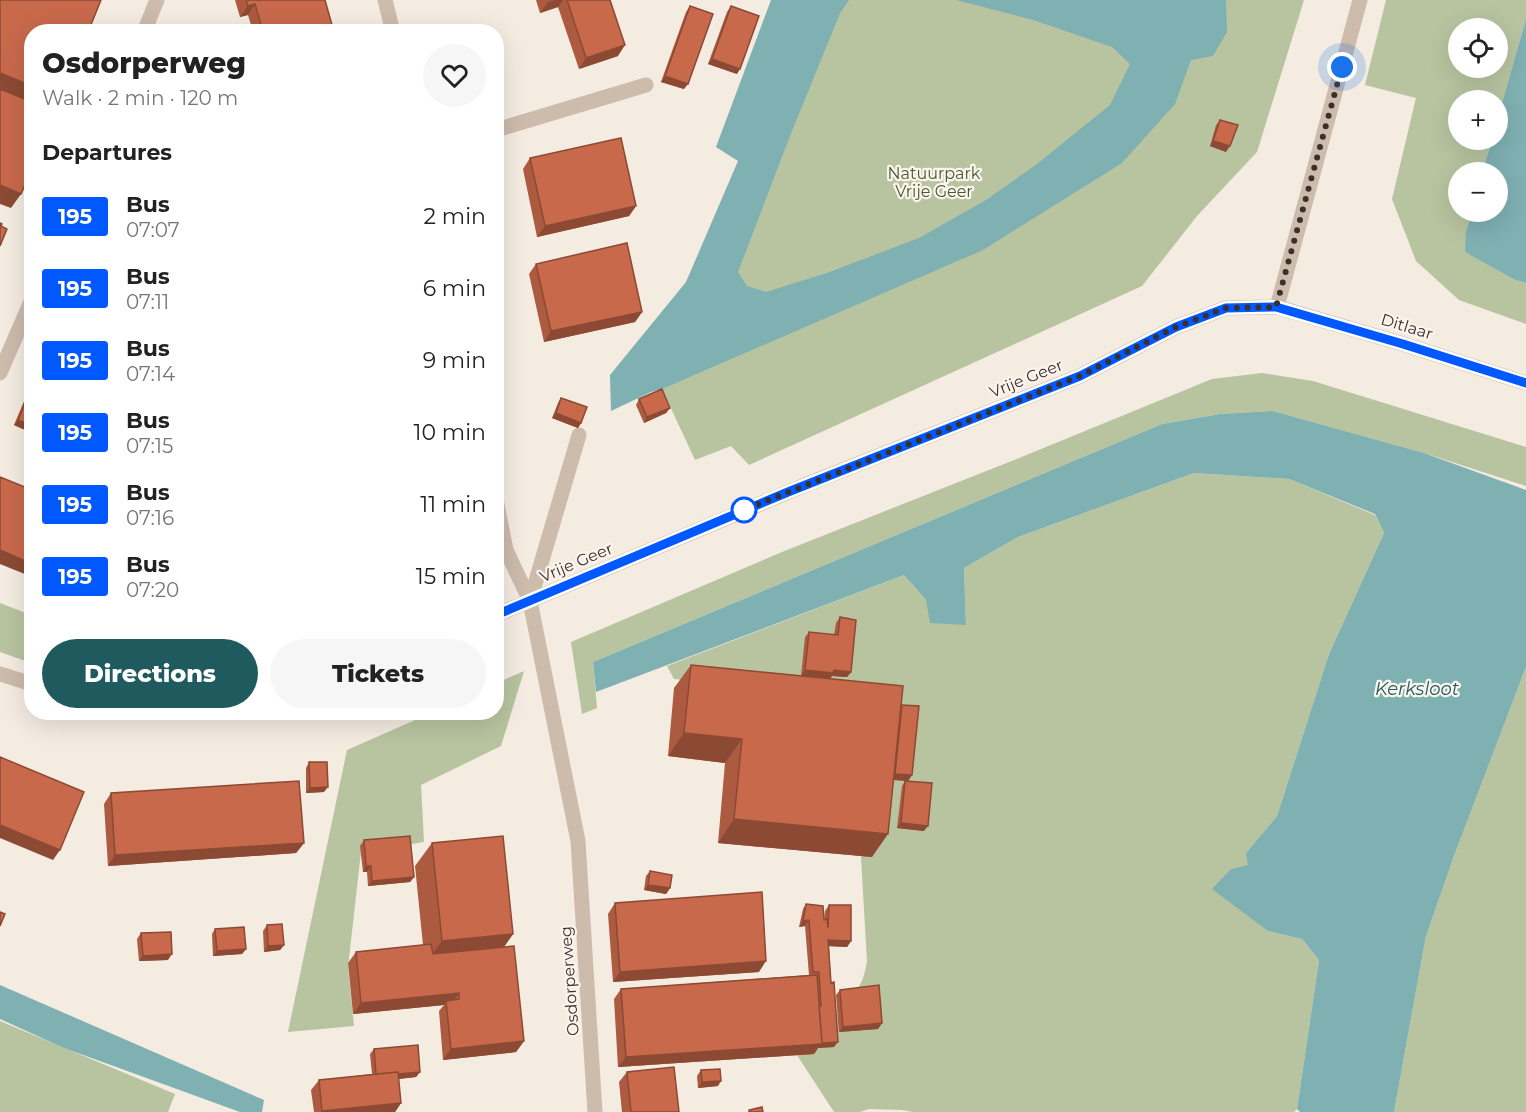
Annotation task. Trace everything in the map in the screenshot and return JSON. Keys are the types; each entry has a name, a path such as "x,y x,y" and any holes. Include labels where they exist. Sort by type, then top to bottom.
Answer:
{"street":[{"path":"147,24 157,0"},
{"path":"385,0 391,24"},
{"path":"1276,307 1360,0"},
{"path":"504,128 646,85"},
{"name":"Ditlaar","path":"1276,307 1526,383"},
{"name":"Vrije Geer","path":"504,612 795,489 1080,376 1176,327 1226,308 1276,307"},
{"path":"0,373 24,318"},
{"path":"530,601 579,435"},
{"name":"Osdorperweg","path":"504,540 506,550 530,601 578,841 596,1112"},
{"path":"0,674 24,682"}],"green space":[{"name":"Natuurpark Vrije Geer","path":"820,0 1304,0 1257,152 1197,216 1142,286 749,465 731,446 695,460 662,389 672,384"},
{"path":"1386,0 1526,0 1526,19 1506,90 1448,90 1448,150 1489,150 1485,162 1448,162 1448,222 1469,222 1466,231 1466,252 1515,280 1526,283 1526,324 1459,300 1416,261 1392,199 1416,98 1365,85"},
{"path":"1262,373 1313,381 1526,447 1526,486 1424,453 1273,411 1220,414 1162,424 593,662 597,708 582,714 571,642 782,552 1212,379"},
{"path":"1194,473 1289,479 1375,515 1384,533 1329,654 1277,816 1246,853 1268,931 1302,939 1319,960 1297,1109 1294,1112 913,1112 869,1109 860,1112 834,1112 795,1052 824,1027 853,997 865,972 867,961 860,840 875,701 674,679 667,666 904,575 926,600 966,625 964,568 1018,537"},
{"path":"0,603 24,612 24,661 0,652"},
{"path":"1526,667 1526,1112 1394,1112 1426,936"},
{"path":"524,671 501,746 421,785 424,842 361,852 348,967 354,1026 288,1032 347,750 415,720 504,720 504,680"},
{"path":"0,1021 175,1094 168,1112 0,1112"}],"water":[{"path":"771,0 849,0 840,13 738,272 747,286 766,292 827,273 919,238 986,200 1037,164 1110,105 1130,64 1112,47 1033,20 956,0 1226,0 1227,32 1213,56 1191,60 1175,104 1122,163 983,250 611,411 610,375 686,282 738,161 716,147"},
{"path":"1526,19 1526,283 1515,280 1465,252 1469,222 1508,222 1508,162 1485,162 1489,150 1508,150 1508,90 1506,90"},
{"name":"Kerksloot","path":"1273,411 1424,453 1526,490 1526,667 1426,936 1394,1112 1300,1112 1297,1109 1319,960 1302,939 1268,931 1212,889 1231,869 1248,865 1246,853 1277,816 1329,654 1384,533 1375,514 1289,479 1194,473 1018,537 964,568 966,625 930,623 926,600 904,575 596,692 593,662 1162,424 1220,414"},
{"path":"0,985 264,1100 262,1112 240,1112 64,1048 0,1019"}],"building":[{"path":"0,0 101,0 91,24 24,24 24,83 0,73"},
{"path":"246,0 325,0 332,24 261,24 255,4 248,6"},
{"path":"567,0 610,0 625,45 586,58"},
{"path":"690,6 713,14 688,84 665,76"},
{"path":"731,6 759,16 740,69 712,59"},
{"path":"0,89 24,99 24,187 21,194 0,185"},
{"path":"1220,120 1238,125 1230,146 1213,141"},
{"path":"621,138 636,206 545,226 530,158"},
{"path":"0,223 7,229 0,246"},
{"path":"627,243 642,312 551,331 536,264"},
{"path":"662,389 670,408 647,417 639,399"},
{"path":"561,398 587,407 581,423 556,413"},
{"path":"24,405 24,423 18,420"},
{"path":"0,477 24,487 24,560 0,550"},
{"path":"840,617 856,620 851,672 805,670 809,632 838,635"},
{"path":"691,665 903,686 888,834 734,819 742,739 684,733"},
{"path":"902,705 919,706 912,775 895,774"},
{"path":"0,757 84,792 60,850 0,825"},
{"path":"309,762 327,762 328,787 310,788"},
{"path":"299,781 304,843 115,855 111,793"},
{"path":"905,781 932,783 928,826 901,823"},
{"path":"410,836 414,877 372,881 371,866 366,866 364,840"},
{"path":"503,836 513,934 442,941 432,843"},
{"path":"650,871 672,875 670,888 648,885"},
{"path":"762,892 766,961 620,972 615,903"},
{"path":"806,904 823,906 824,920 827,919 828,928 829,905 851,905 851,941 828,940 831,983 834,982 838,1042 822,1043 819,972 813,972 809,920 803,921"},
{"path":"0,912 5,914 0,926"},
{"path":"282,924 284,945 268,946 267,925"},
{"path":"244,927 246,949 217,951 215,929"},
{"path":"171,932 172,954 143,956 141,933"},
{"path":"431,944 433,954 514,946 524,1041 451,1049 446,1001 459,999 459,993 361,1003 356,952"},
{"path":"817,975 822,1044 626,1057 621,989"},
{"path":"879,985 882,1023 843,1027 840,990"},
{"path":"418,1045 420,1072 376,1074 374,1049"},
{"path":"674,1067 679,1112 631,1112 627,1072"},
{"path":"720,1069 721,1081 702,1082 701,1070"},
{"path":"398,1072 401,1103 322,1111 319,1080"},
{"path":"762,1107 763,1112 749,1112 749,1110"}],"bus line":[{"name":"195","path":"504,612 788,492 1080,376 1176,327 1226,308 1276,307 1526,383"}],"route":[{"path":"744,510 736,513 1080,376 1176,327 1226,308 1276,307 1342,67"}]}
